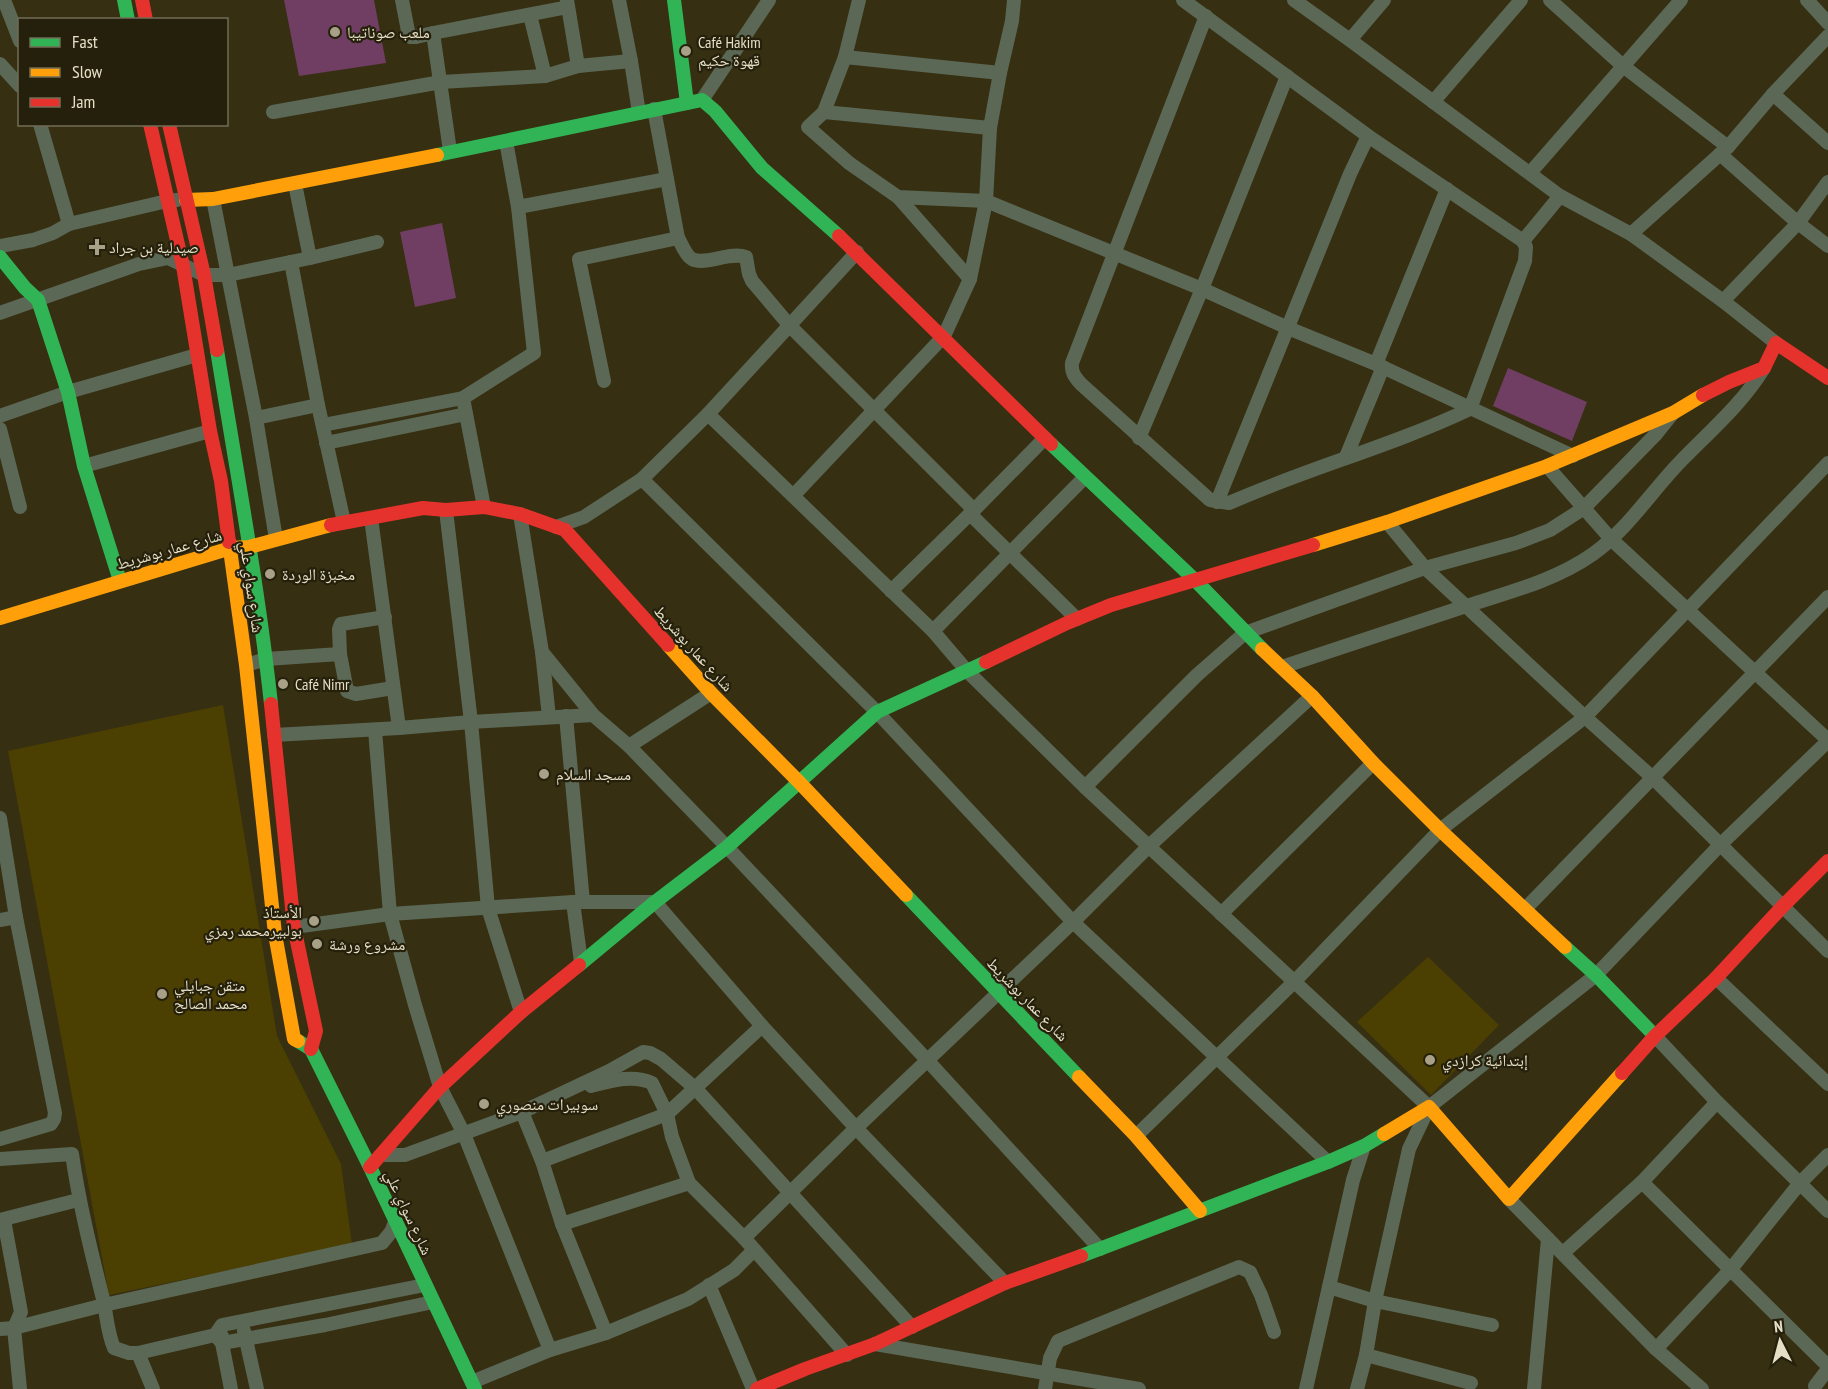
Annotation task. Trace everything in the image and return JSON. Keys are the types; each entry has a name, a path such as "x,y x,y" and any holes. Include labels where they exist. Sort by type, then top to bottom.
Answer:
{"street":[{"path":"4,0 18,36"},
{"path":"124,0 128,18"},
{"path":"141,0 146,18"},
{"path":"402,0 411,37 530,15 549,5 567,4 578,66"},
{"path":"619,0 639,113"},
{"path":"674,0 687,103"},
{"path":"0,246 33,240 69,224 167,201 213,199 295,184 702,100 769,0"},
{"path":"859,0 845,57 824,112 808,127 849,163 898,197 970,279"},
{"path":"793,496 944,336 970,279 986,201 990,128 1012,21 1014,0"},
{"path":"1183,0 1206,16 1368,136 1523,241 1526,247 1525,261 1470,409 1428,428 1229,503 1210,500 1202,494 1081,384 1072,369 1072,363 1113,254 1206,16"},
{"path":"1294,0 1560,196 1631,234 1776,343 1828,378"},
{"path":"1350,40 1384,0"},
{"path":"1433,102 1521,0"},
{"path":"1550,0 1623,66 1724,151 1798,223 1828,246"},
{"path":"1530,173 1681,0"},
{"path":"1807,0 1828,22"},
{"path":"530,15 545,76"},
{"path":"433,33 450,151"},
{"path":"1631,234 1724,151 1773,94 1828,36"},
{"path":"845,57 1000,73"},
{"path":"273,112 441,82 545,76 578,66 631,60"},
{"path":"0,64 18,84"},
{"path":"1139,438 1202,289 1287,76"},
{"path":"1773,94 1828,143"},
{"path":"702,100 715,111 762,168 857,252 1085,477 1196,581 1245,633 1312,696 1373,764 1440,830 1596,975 1717,1102 1828,1211"},
{"path":"654,109 678,238 688,255 693,260 699,261 739,255 746,257 752,281 790,326 875,410 1009,553 1077,619"},
{"path":"824,112 990,128"},
{"path":"41,126 69,224"},
{"name":"شارع سواي علي","path":"150,126 183,266 210,431 221,481 246,665 275,934 294,1039 311,1049 370,1167 473,1385"},
{"name":"شارع سواي علي","path":"169,126 204,275 244,506 266,659 294,927 316,1031 311,1049"},
{"path":"1217,502 1350,174 1368,136"},
{"path":"322,425 463,398 534,353 518,207 506,141"},
{"path":"518,207 667,179"},
{"path":"1723,301 1798,223 1828,182"},
{"path":"295,184 310,258"},
{"path":"1346,457 1447,189"},
{"path":"1523,241 1560,196"},
{"path":"898,197 986,201 1380,365 1573,456"},
{"path":"213,199 256,418 276,538"},
{"path":"604,381 579,259 678,238"},
{"path":"0,313 139,264 168,258 204,275 228,275 377,242"},
{"path":"556,527 584,517 642,479 708,414 857,252"},
{"path":"0,257 38,300 68,392 84,466 120,581"},
{"path":"291,262 322,425 344,522"},
{"path":"1282,667 1509,593 1559,573 1591,555 1611,539 1742,398 1755,383 1776,343"},
{"path":"0,416 68,392 197,356"},
{"path":"370,1167 440,1087 521,1012 655,902 727,847 877,712 1111,605 1387,522 1547,466 1673,413 1689,402 1729,382 1764,368"},
{"path":"463,398 484,507"},
{"path":"256,418 318,405"},
{"path":"1085,787 1197,675 1245,633 1425,568 1537,536 1584,508 1657,433 1673,413"},
{"path":"326,443 466,414"},
{"path":"708,414 933,631 967,671 1085,787 1429,1107 1509,1199 1656,1349 1702,1389"},
{"path":"0,429 20,507"},
{"path":"84,466 210,431"},
{"path":"891,591 1045,438"},
{"path":"1136,1136 1295,981 1440,830 1585,717 1828,463"},
{"path":"709,1285 755,1389 875,1344 1005,1283 1200,1211 1364,1146 1429,1107 1596,975 1720,845 1828,740 1611,539 1547,466"},
{"path":"933,631 1085,477"},
{"path":"642,479 877,712 1073,922 1328,1162"},
{"name":"شارع عمار بوشريط","path":"0,618 231,548 249,547 276,538 344,522 423,508 446,510 484,507 520,514 565,530 711,693 800,783 1136,1136 1200,1211"},
{"path":"446,510 471,722 488,908 521,1012"},
{"path":"520,514 542,652 549,717"},
{"path":"371,518 399,728"},
{"path":"1387,522 1425,568 1653,778 1828,951"},
{"path":"1526,909 1828,597"},
{"path":"385,617 340,624 340,654 347,691 356,694 393,688"},
{"path":"542,652 593,714 629,746 727,847 1100,1249"},
{"path":"246,665 266,659 340,654"},
{"path":"629,746 711,693"},
{"path":"744,1238 1148,847 1312,696"},
{"path":"274,735 593,714"},
{"path":"566,716 581,962"},
{"path":"375,730 390,914 415,1005 440,1087 464,1134 550,1350"},
{"path":"1221,914 1373,764"},
{"path":"0,818 16,917 55,1113 51,1124 0,1139"},
{"path":"1509,1199 1655,1036 1716,978 1828,861"},
{"path":"294,927 390,914 578,902 655,902 762,1026 1005,1283"},
{"path":"0,920 16,917"},
{"path":"1716,978 1828,1084"},
{"path":"542,1161 667,1114 762,1026"},
{"path":"382,1155 405,1155 522,1112 563,1094 643,1052 650,1053 661,1059 696,1089 912,1327"},
{"path":"643,1052 644,1079"},
{"path":"563,1094 622,1079 644,1079 652,1083 667,1114 672,1137 689,1183 744,1238 847,1355"},
{"path":"1563,1253 1642,1182 1717,1102"},
{"path":"1357,1389 1409,1149 1429,1107"},
{"path":"522,1112 542,1161 562,1224 606,1333"},
{"path":"1306,1389 1353,1180 1364,1146"},
{"path":"0,1159 72,1154 78,1200 105,1305 108,1332 114,1348 129,1353 138,1353 220,1334 242,1320 425,1285"},
{"path":"1656,1349 1731,1269 1800,1183 1828,1155"},
{"path":"1642,1182 1828,1368 1818,1387"},
{"path":"562,1224 689,1183"},
{"path":"7,1329 21,1312 2,1220 78,1200"},
{"path":"7,1329 382,1243 391,1232 395,1222"},
{"path":"1534,1389 1548,1239"},
{"path":"473,1385 550,1350 606,1333 688,1299 734,1270 754,1250"},
{"path":"1045,1389 1050,1358 1058,1341 1239,1267 1250,1272 1255,1280 1274,1332"},
{"path":"1329,1287 1375,1301 1492,1325"},
{"path":"220,1334 245,1339 433,1302"},
{"path":"242,1320 257,1389"},
{"path":"7,1329 20,1389"},
{"path":"220,1334 231,1389"},
{"path":"875,1344 1139,1389"},
{"path":"138,1353 153,1389"},
{"path":"1366,1355 1471,1383"}],"shaded area":[{"name":"ملعب صوناتيبا","path":"284,0 374,0 386,63 299,76"},
{"path":"442,223 456,298 415,307 400,232"},
{"path":"1508,368 1587,402 1572,441 1493,406"},
{"name":"متقن جبايلي محمد الصالح","path":"223,705 277,1036 341,1164 352,1245 109,1295 8,751"},
{"name":"إبتدائية كرازدي","path":"1428,957 1499,1025 1431,1095 1357,1022"}],"traffic: fast":[{"path":"124,0 128,18"},
{"path":"674,0 687,103"},
{"path":"437,155 702,100 715,111 762,168 839,236"},
{"path":"0,257 38,300 68,392 84,466 120,581"},
{"path":"217,350 253,571 271,704"},
{"path":"1051,444 1196,581 1262,649"},
{"path":"579,965 655,902 727,847 877,712 986,662"},
{"path":"906,895 1079,1077"},
{"path":"1565,947 1596,975 1655,1036"},
{"path":"298,1041 311,1049 370,1167 475,1389"},
{"path":"1081,1256 1328,1162 1384,1134"}],"traffic: slow":[{"path":"186,200 213,199 437,155"},
{"path":"1313,545 1387,522 1547,466 1673,413 1703,395"},
{"path":"0,618 231,548 249,547 331,525"},
{"path":"229,542 246,665 275,934 294,1039 298,1041"},
{"path":"668,645 711,693 906,895"},
{"path":"1262,649 1312,696 1373,763 1440,830 1565,947"},
{"path":"1384,1134 1429,1107 1509,1199 1622,1073"},
{"path":"1079,1077 1136,1136 1200,1211"}],"traffic: jam":[{"path":"142,0 146,18"},
{"path":"150,126 183,266 210,431 221,481 229,542"},
{"path":"169,126 204,275 217,350"},
{"path":"839,236 1051,444"},
{"path":"1703,395 1764,368 1776,343 1828,378"},
{"path":"331,525 423,508 446,510 484,507 520,514 565,530 668,645"},
{"path":"986,662 1067,623 1111,605 1313,545"},
{"path":"271,704 294,927 316,1031 311,1049"},
{"path":"1622,1073 1655,1036 1716,978 1828,861"},
{"path":"370,1167 440,1087 521,1012 579,965"},
{"path":"757,1389 875,1344 1005,1283 1081,1256"}],"place":[{"name":"ملعب صوناتيبا","path":"335,32"},
{"name":"Café Hakim قهوة حكيم","path":"686,51"},
{"name":"صيدلية بن جراد","path":"97,247"},
{"name":"مخبزة الوردة","path":"270,574"},
{"name":"Café Nimr","path":"283,684"},
{"name":"مسجد السلام","path":"544,774"},
{"name":"الأستاذ بولبيرمحمد رمزي","path":"314,921"},
{"name":"مشروع ورشة","path":"317,944"},
{"name":"متقن جبايلي محمد الصالح","path":"162,994"},
{"name":"إبتدائية كرازدي","path":"1430,1060"},
{"name":"سوبيرات منصوري","path":"484,1104"}]}
